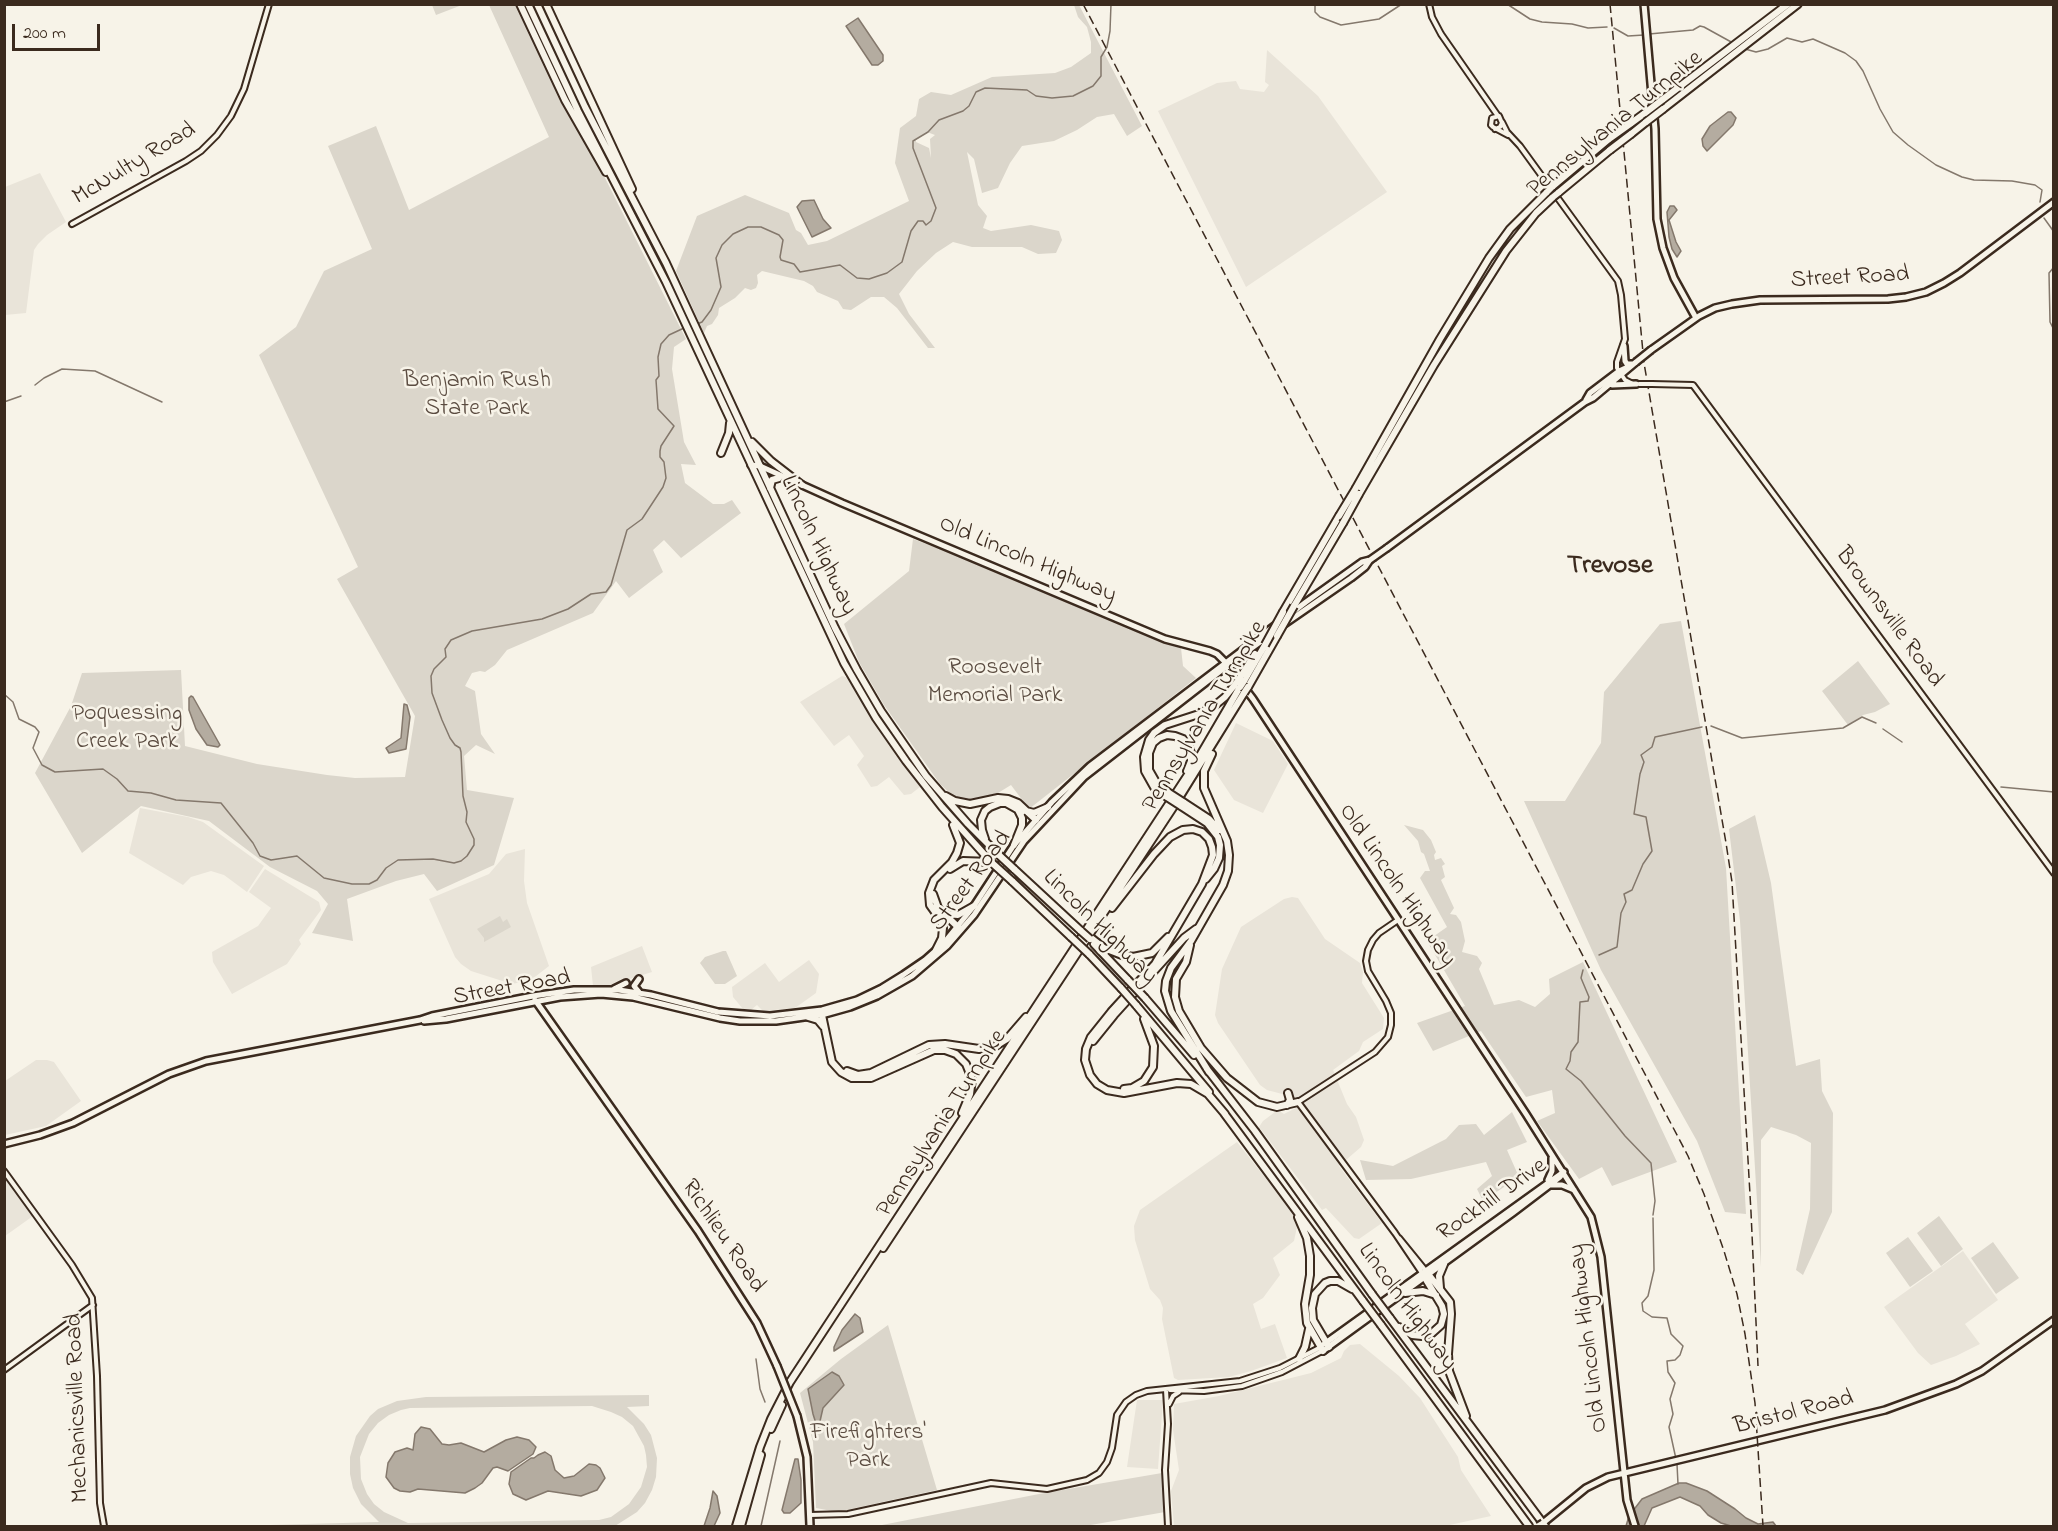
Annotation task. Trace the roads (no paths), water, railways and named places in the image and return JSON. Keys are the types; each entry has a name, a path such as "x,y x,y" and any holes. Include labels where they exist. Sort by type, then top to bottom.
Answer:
{"highway":[{"path":"520,4 565,100 616,188"},
{"path":"528,4 616,188"},
{"path":"537,4 585,107 647,226"},
{"path":"546,4 636,197 647,226"},
{"name":"Pennsylvania Turnpike","path":"739,1527 758,1452 782,1396 1042,998 1169,797 1201,755 1241,683 1294,606 1358,491 1506,250 1536,213 1555,195 1663,109 1788,4"},
{"name":"Pennsylvania Turnpike","path":"1750,37 1798,4"},
{"name":"Pennsylvania Turnpike","path":"1358,491 1440,339 1489,258 1510,229 1549,189 1609,139 1729,54"},
{"name":"Lincoln Highway","path":"616,188 651,252 685,322 844,663 892,741 942,807 991,862 1089,954 1191,1069 1529,1527"},
{"name":"Lincoln Highway","path":"647,226 835,628 857,670 899,737 941,792 991,847 1079,929 1145,998 1209,1072 1253,1128 1542,1525"},
{"path":"722,453 729,433 729,419"},
{"path":"747,436 765,456 802,485"},
{"path":"770,488 772,480 779,478"},
{"name":"Pennsylvania Turnpike","path":"1275,633 1283,612 1341,520"},
{"path":"1225,837 1209,819 1154,787 1145,771 1143,757 1154,733 1165,725 1213,707 1241,683 1262,645 1275,633"},
{"name":"Pennsylvania Turnpike","path":"739,1527 766,1441 779,1410 796,1379 1088,939 1223,729 1241,683"},
{"path":"1209,1072 1173,1016 1166,996 1166,986 1169,972 1191,941 1227,874 1229,855 1225,837 1207,800 1203,784 1206,767 1223,729"},
{"path":"1172,735 1187,743 1192,758 1190,766 1169,797 1152,777 1148,758 1150,747 1155,741 1172,735"},
{"path":"941,792 955,801 968,804 998,798 1008,799 1018,803 1036,823"},
{"path":"991,847 982,830 981,820 987,809 996,804 1003,803 1013,806 1036,823"},
{"path":"1182,804 1210,826 1219,841 1218,862 1202,884 1155,964 1093,1033 1086,1049 1086,1065 1093,1080 1102,1088 1113,1092 1129,1093 1178,1083 1195,1085 1208,1094 1225,1114"},
{"path":"1013,806 1019,812 1022,822 1021,831 1014,845"},
{"path":"942,807 954,825 960,843 954,859 930,887 929,902 958,929"},
{"path":"1026,810 1034,813 1048,807"},
{"path":"1176,928 1156,950 1138,957 1117,953 1088,939 1158,848 1179,831 1199,830 1211,841 1213,855 1202,884"},
{"path":"936,950 943,932 940,913 933,897 934,888 939,880 952,867 963,861 991,862"},
{"path":"940,913 958,915 974,906"},
{"path":"1136,1005 1152,1036 1155,1050 1154,1063 1149,1075 1140,1083 1128,1089 1114,1088 1100,1081 1092,1069 1089,1054 1094,1039 1184,938 1198,928"},
{"path":"1191,941 1186,962 1176,979 1174,991 1177,1006 1189,1030 1214,1064 1244,1092 1265,1105 1286,1106 1298,1102"},
{"path":"823,1013 839,1065 851,1073 865,1075 880,1070 928,1045 945,1044 980,1049 994,1047 1007,1039 1042,998"},
{"path":"823,1013 832,1062 841,1072 852,1078 874,1077 934,1050 950,1051 962,1059 972,1078 970,1094 963,1112 935,1161"},
{"path":"808,1017 821,1022 825,1031"},
{"path":"1286,1106 1290,1100 1288,1093"},
{"path":"1292,1203 1309,1247 1311,1269 1305,1313 1309,1328 1325,1347"},
{"path":"1440,1289 1438,1276 1444,1263"},
{"path":"1425,1274 1450,1302 1449,1371 1470,1425"},
{"path":"1390,1318 1412,1335 1431,1334 1439,1329 1444,1318 1442,1306 1425,1274"},
{"path":"1325,1347 1314,1320 1312,1308 1319,1288 1330,1281 1338,1281 1346,1284 1361,1298"},
{"path":"1405,1293 1423,1291 1436,1295"},
{"path":"1299,1359 1305,1347 1309,1328"}],"main road":[{"path":"1644,4 1655,129 1655,199 1658,224 1663,248 1674,278 1696,318"},
{"name":"Street Road","path":"1585,402 1590,393 1620,374 1696,318 1723,306 1749,301 1882,300 1915,295 1935,288 1960,273 2054,202"},
{"path":"1624,345 1624,362 1628,364 1636,362"},
{"name":"Street Road","path":"6,1144 73,1123 169,1074 199,1063 445,1016 473,1008 572,995 609,994 654,1001 730,1020 763,1021 808,1017 860,1004 897,986 929,962 985,900 1048,807 1097,760 1213,671 1243,654 1351,578 1370,560 1608,387 1620,374"},
{"path":"1608,387 1618,384 1638,384"},
{"name":"Old Lincoln Highway","path":"751,465 842,503"},
{"name":"Old Lincoln Highway","path":"761,469 1174,642 1210,651 1226,663 1398,920 1564,1172 1591,1217 1600,1248 1624,1473 1629,1510 1635,1527"},
{"name":"Street Road","path":"445,1016 464,1016 574,990 609,990 644,994 739,1015 823,1013 882,988 925,960 958,929 1014,845 1084,777 1319,592 1362,562 1370,560"},
{"path":"1210,651 1217,659 1213,671"},
{"path":"1241,683 1236,665 1243,654"},
{"path":"639,979 635,983 635,988 644,994"},
{"path":"609,990 626,983"},
{"name":"Richlieu Road","path":"534,999 701,1236 757,1323 797,1416 807,1457 810,1527"},
{"path":"464,1016 473,1008"},
{"path":"1551,1153 1553,1166 1547,1185 1562,1185 1577,1193"},
{"name":"Rockhill Drive","path":"1325,1347 1405,1293 1425,1274 1444,1263 1564,1172"},
{"name":"Rockhill Drive","path":"1325,1347 1547,1185"},
{"name":"Bristol Road","path":"1542,1525 1587,1488 1608,1477 1682,1461 1904,1404 1971,1377 2054,1320"}],"street":[{"name":"McNulty Road","path":"72,224 186,161 201,151 217,135 231,116 244,89 269,4"},
{"path":"1429,4 1432,17 1441,34 1511,136 1618,281 1624,345 1617,362 1620,374 1629,382 1638,384"},
{"path":"1490,104 1491,125 1511,136"},
{"path":"1491,119 1498,116"},
{"path":"1496,129 1501,126 1502,122"},
{"name":"Brownsville Road","path":"1638,384 1693,385 2054,873"},
{"path":"1398,920 1373,940 1366,961 1372,980 1391,1013 1388,1037 1375,1052 1298,1102 1395,1233 1408,1246 1425,1274"},
{"name":"Mechanicsville Road","path":"4,1171 84,1283 94,1305 99,1494 104,1527"},
{"path":"4,1370 94,1305"},
{"name":"Rockhill Drive","path":"810,1515 848,1514 991,1483 1047,1489 1087,1480 1099,1473 1110,1458 1116,1418 1125,1402 1139,1393 1239,1381 1265,1373 1325,1347"},
{"name":"Rockhill Drive","path":"1166,1390 1214,1390 1251,1383 1292,1368 1325,1347"},
{"path":"1166,1390 1168,1408 1164,1470 1168,1527"},
{"path":"1168,1408 1173,1396 1182,1391"}],"waterway":[{"path":"697,324 702,322 711,310 721,287 716,258 722,245 733,234 748,227 761,227 779,235 783,240 781,260 794,264 800,272 840,265 857,278 869,279 887,273 902,262 911,231 918,221 923,221 926,225 931,221 936,208 913,148 913,141 928,132 939,120 963,111 969,106 976,92 985,88 1027,90 1036,96 1052,98 1073,96 1093,86 1101,76 1101,57 1107,47 1110,31 1111,4"},
{"path":"1315,4 1315,12 1320,17 1341,25 1379,19 1402,4"},
{"path":"1507,4 1530,19 1542,22 1572,24 1588,28 1607,27"},
{"path":"1649,34 1693,30 1700,26 1733,43"},
{"path":"1614,28 1628,36 1644,35"},
{"path":"1745,49 1756,52 1768,49 1787,38 1802,42 1813,39 1845,53 1856,61 1863,71 1893,132 1908,145 1936,165 1962,177 2035,185 2042,190 2040,202"},
{"path":"2044,218 2054,232"},
{"path":"2054,267 2049,273 2050,322 2054,330"},
{"path":"4,694 13,702 19,719 35,727 39,732 33,748 42,765 55,772 103,769 128,791 151,793 176,800 221,803 253,843 260,856 271,860 297,856 324,878 352,884 369,884 377,880 386,868 398,860 433,859 454,863 461,861 474,845 474,839 466,822 461,752 450,738 442,720 432,693 431,676 434,669 446,657 445,649 451,640 472,631 542,619 568,609 591,594 606,592 611,585 627,530 642,519 663,487 666,478 660,451 674,426 658,409 656,380 659,376 658,357 661,344 669,335 684,328"},
{"path":"35,385 62,369 95,371 162,402"},
{"path":"4,402 21,396"},
{"path":"1711,726 1742,738 1843,728 1862,717 1876,723"},
{"path":"1599,955 1617,947 1621,913 1626,902 1624,894 1632,890 1643,864 1652,851 1646,817 1634,814 1644,762 1641,755 1652,747 1655,737 1702,727"},
{"path":"1883,729 1902,742"},
{"path":"2001,787 2054,792"},
{"path":"1583,970 1581,978 1589,997 1588,1001 1580,1002 1578,1042 1571,1052 1566,1069 1581,1081 1625,1136 1651,1163 1655,1201 1653,1215"},
{"path":"1653,1218 1654,1270 1648,1296 1642,1303 1643,1311 1652,1317 1667,1318 1671,1334 1683,1346 1680,1355 1675,1360 1667,1361 1668,1372 1675,1383 1670,1399 1673,1414 1669,1427 1676,1459"},
{"path":"756,1359 760,1389 765,1402"},
{"path":"761,1526 780,1441"},
{"path":"1677,1464 1678,1484"}],"railway":[{"path":"1083,4 1688,1156 1704,1194 1737,1294 1755,1403 1763,1526"},
{"path":"1610,4 1644,363 1732,882 1758,1366"}],"district":[{"name":"Trevose","path":"1610,568"}],"park label":[{"name":"Benjamin Rush State Park","path":"477,396"},
{"name":"Roosevelt Memorial Park","path":"995,683"},
{"name":"Poquessing Creek Park","path":"127,729"},
{"name":"Firefighters' Park","path":"868,1448"}]}
